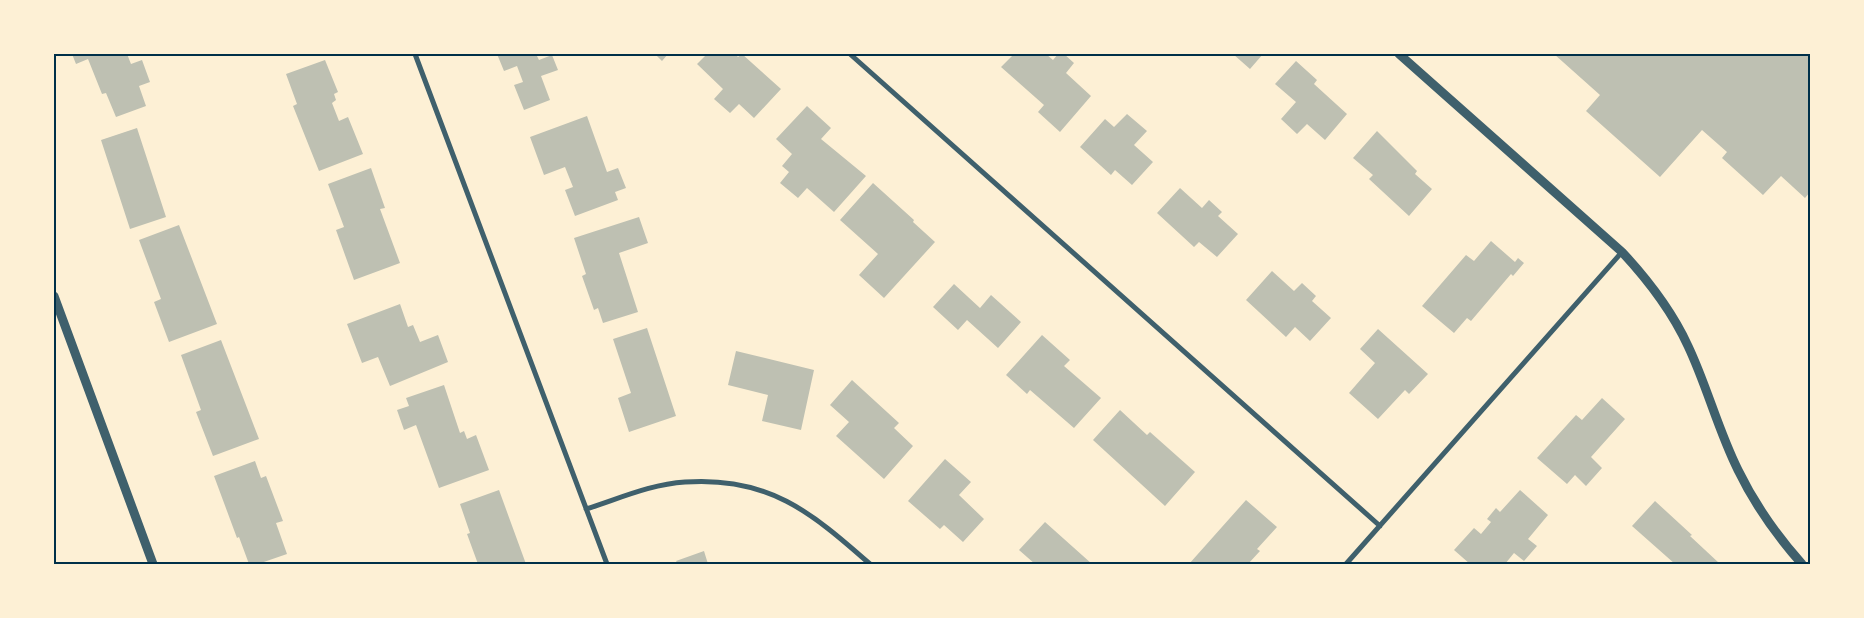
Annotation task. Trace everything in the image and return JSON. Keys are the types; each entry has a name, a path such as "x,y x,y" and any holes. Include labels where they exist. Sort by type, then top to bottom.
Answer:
{"street":[{"path":"415,54 607,564"},
{"path":"850,54 1380,526"},
{"path":"1399,54 1622,252 1643,274 1671,314 1688,345 1738,470 1775,530 1802,564"},
{"path":"1346,564 1622,252"},
{"path":"54,296 153,564"},
{"path":"586,509 654,488 684,482 723,482 743,485 762,490 797,505 830,528 870,564"}],"building":[{"path":"72,54 127,54 131,64 142,60 150,82 139,86 146,106 116,117 106,93 102,94 88,59 76,64"},
{"path":"497,54 536,54 539,60 552,55 558,70 541,76 550,100 524,110 514,85 523,82 517,66 504,71"},
{"path":"655,54 668,54 662,61"},
{"path":"707,54 735,54 738,57 742,54 781,89 754,118 739,104 730,113 714,99 723,89 697,64"},
{"path":"1014,54 1046,54 1053,60 1058,54 1064,54 1074,63 1066,73 1091,96 1060,132 1038,112 1044,105 1001,67"},
{"path":"1233,54 1263,54 1250,69"},
{"path":"1554,54 1810,54 1810,192 1805,198 1781,176 1763,195 1722,158 1727,152 1702,130 1660,177 1586,111 1600,95"},
{"path":"325,60 338,92 334,94 336,100 332,103 339,121 348,117 363,154 319,171 293,106 297,104 286,74"},
{"path":"1296,61 1317,80 1314,84 1347,114 1325,140 1307,124 1297,134 1281,119 1296,102 1275,84"},
{"path":"807,106 831,128 821,139 866,176 834,212 807,188 798,198 780,183 789,172 782,166 792,154 776,139"},
{"path":"1127,114 1147,131 1134,145 1153,162 1132,185 1115,170 1111,175 1080,147 1105,119 1114,127"},
{"path":"587,116 607,172 618,168 626,188 615,192 618,200 575,216 565,190 573,187 565,167 544,175 530,137"},
{"path":"137,128 166,217 130,229 101,140"},
{"path":"1377,131 1417,171 1415,174 1432,189 1409,216 1369,179 1373,175 1353,158"},
{"path":"371,168 385,208 380,209 400,263 354,280 336,230 344,227 328,184"},
{"path":"873,183 935,242 884,298 859,275 878,254 840,220"},
{"path":"1180,188 1202,208 1209,200 1222,212 1218,216 1238,234 1217,257 1199,242 1194,247 1157,213"},
{"path":"639,217 648,243 619,253 638,312 603,323 598,308 594,310 582,276 586,274 574,238"},
{"path":"179,225 217,324 169,342 154,302 161,299 139,240"},
{"path":"1491,241 1515,262 1518,258 1524,263 1513,276 1511,274 1471,321 1467,318 1454,333 1422,306 1466,255 1474,261"},
{"path":"1272,271 1294,291 1302,283 1316,296 1312,301 1331,318 1310,341 1295,327 1286,337 1246,300"},
{"path":"954,284 980,308 991,295 1021,322 998,348 967,320 958,330 933,307"},
{"path":"400,304 408,327 413,325 420,342 438,335 448,362 390,386 378,357 362,363 347,324"},
{"path":"647,328 676,416 629,432 618,398 631,393 613,339"},
{"path":"1378,329 1428,374 1409,394 1405,390 1378,419 1349,393 1375,363 1360,349"},
{"path":"1042,335 1070,360 1064,366 1101,398 1074,428 1030,390 1027,394 1006,375"},
{"path":"221,340 259,439 213,456 196,412 201,410 181,355"},
{"path":"736,351 814,370 801,430 762,421 768,395 728,385"},
{"path":"852,380 899,423 894,428 913,446 884,479 836,436 849,422 830,405"},
{"path":"444,385 460,433 464,431 467,439 476,435 489,470 439,488 416,425 404,430 397,410 409,406 406,398"},
{"path":"1602,398 1625,419 1591,457 1602,468 1586,486 1575,475 1567,484 1537,458 1576,415 1582,420"},
{"path":"1120,410 1147,435 1150,432 1195,472 1165,506 1093,440"},
{"path":"945,459 971,482 959,495 984,519 963,542 944,525 940,529 908,501"},
{"path":"255,461 261,478 266,476 283,521 276,523 287,554 258,564 249,564 239,537 237,538 214,476"},
{"path":"499,490 526,564 478,564 467,534 470,533 460,504"},
{"path":"1520,490 1548,515 1528,539 1537,546 1524,561 1514,553 1505,564 1470,564 1454,550 1474,528 1481,534 1491,522 1487,519 1496,508 1500,512"},
{"path":"1246,500 1277,527 1257,549 1260,551 1248,564 1189,564"},
{"path":"1655,501 1719,563 1675,564 1632,526"},
{"path":"1045,522 1092,564 1035,564 1019,550"},
{"path":"704,551 708,564 678,564 676,561"}]}
